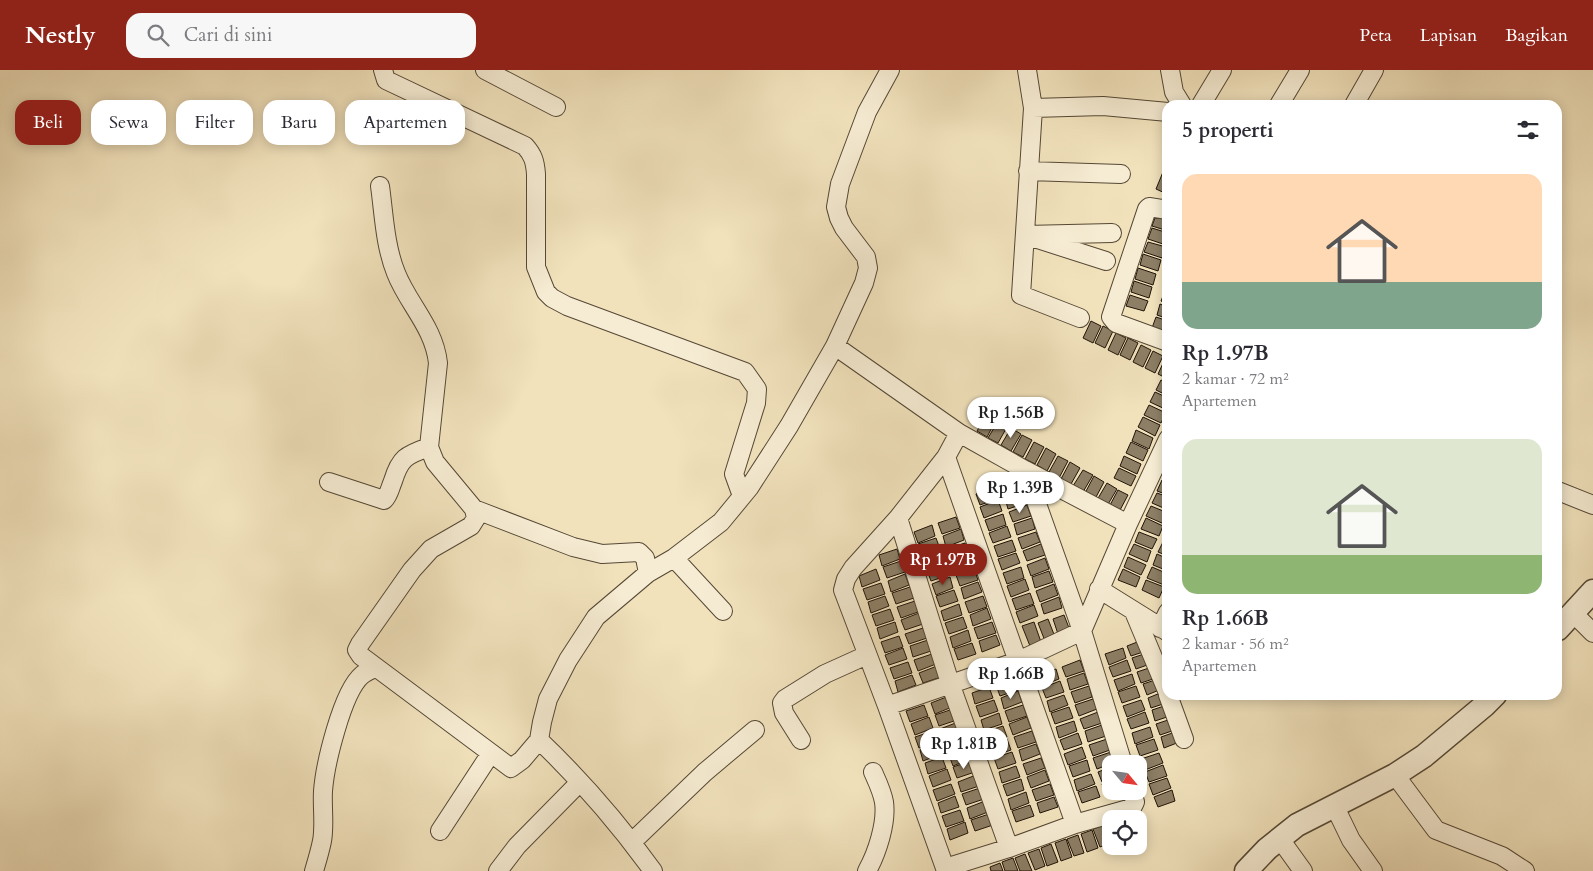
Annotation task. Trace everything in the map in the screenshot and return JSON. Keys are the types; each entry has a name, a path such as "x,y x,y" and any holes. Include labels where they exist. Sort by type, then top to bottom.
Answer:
{"street":[{"path":"383,70 386,80 525,146 530,152 535,160 536,174 536,267 546,292 552,298 567,306 745,372 757,389 756,403 734,474 742,496"},
{"path":"485,70 556,107"},
{"path":"380,186 390,253 396,274 428,330 437,350 438,362 429,447 435,462 474,509 476,518 471,526 431,549 412,570 357,650 375,668 511,768 522,760 540,740 548,699 568,660 596,617 648,573 674,558 721,522 742,496 789,426 835,346 864,282 868,268 866,257 839,218 836,207 840,184 867,112 890,70"},
{"path":"1027,70 1033,108 1021,295 1080,318"},
{"path":"1170,70 1174,92 1179,100"},
{"path":"1204,100 1222,70"},
{"path":"1282,100 1300,70"},
{"path":"1357,100 1374,70"},
{"path":"1033,108 1103,106 1162,111"},
{"path":"1028,171 1120,174"},
{"path":"1162,208 1154,206 1147,209 1111,317 1116,322 1162,340"},
{"path":"1025,235 1112,233"},
{"path":"1025,235 1106,262"},
{"path":"835,346 959,433 1128,524"},
{"path":"959,433 946,457 898,518 853,568 843,590 945,870 1074,824 1132,808 1134,800"},
{"path":"330,482 384,500 388,496 398,466 403,459 429,447"},
{"path":"886,706 1018,661 1082,631 1128,524 1162,453"},
{"path":"946,457 1074,824"},
{"path":"1025,470 1082,631 1120,755"},
{"path":"1562,493 1593,505"},
{"path":"474,509 573,548 602,554 639,552 646,558 648,573"},
{"path":"898,518 950,683 1009,848"},
{"path":"674,558 723,611"},
{"path":"1099,589 1162,629"},
{"path":"1562,625 1593,591"},
{"path":"1134,612 1162,676"},
{"path":"1574,613 1593,632"},
{"path":"801,740 784,713 782,703 785,698 825,674 867,655"},
{"path":"314,871 322,840 323,792 333,740 347,699 355,684 362,675 375,668"},
{"path":"1172,700 1184,739"},
{"path":"1246,871 1267,848 1297,825 1395,775 1424,756 1490,700"},
{"path":"632,842 705,772 755,730"},
{"path":"540,740 580,782 632,842 653,871"},
{"path":"440,831 491,753"},
{"path":"867,871 878,846 884,813 884,801 873,772"},
{"path":"1395,775 1436,830 1502,856 1525,871"},
{"path":"498,871 517,846 580,782"},
{"path":"1335,807 1351,840 1373,871"},
{"path":"1280,838 1303,871"}],"building":[{"path":"1162,174 1162,192 1156,189"},
{"path":"1156,215 1162,217 1162,229 1152,226"},
{"path":"1152,228 1162,231 1162,244 1148,239"},
{"path":"1148,242 1162,246 1162,258 1144,252"},
{"path":"1143,254 1161,260 1158,271 1140,265"},
{"path":"1138,268 1156,274 1153,285 1135,279"},
{"path":"1134,281 1152,287 1149,298 1131,292"},
{"path":"1130,295 1148,301 1144,311 1126,306"},
{"path":"1160,304 1162,305 1162,317 1157,315"},
{"path":"1156,317 1162,319 1162,331 1152,328"},
{"path":"1091,321 1101,326 1093,343 1083,338"},
{"path":"1103,326 1113,331 1105,348 1095,343"},
{"path":"1116,333 1126,338 1118,355 1108,350"},
{"path":"1128,338 1138,343 1130,360 1120,355"},
{"path":"1141,345 1151,350 1143,367 1133,362"},
{"path":"1153,351 1162,356 1155,373 1145,368"},
{"path":"1162,366 1162,376 1158,374"},
{"path":"1161,380 1162,380 1162,393 1156,390"},
{"path":"1155,392 1162,395 1162,408 1150,402"},
{"path":"1149,405 1162,411 1162,421 1161,423 1144,415"},
{"path":"986,415 996,420 987,437 977,431"},
{"path":"1143,417 1160,425 1155,436 1138,427"},
{"path":"998,421 1007,427 998,443 988,438"},
{"path":"1011,428 1021,434 1011,451 1001,445"},
{"path":"1136,430 1153,438 1149,449 1132,441"},
{"path":"1022,435 1032,440 1023,457 1013,452"},
{"path":"1034,442 1044,447 1035,464 1025,459"},
{"path":"1131,442 1148,450 1143,461 1126,453"},
{"path":"1046,448 1056,454 1047,471 1037,465"},
{"path":"1058,456 1068,461 1059,478 1049,472"},
{"path":"1124,456 1141,464 1137,474 1120,466"},
{"path":"1070,462 1080,468 1071,484 1061,479"},
{"path":"1119,468 1136,476 1131,486 1114,478"},
{"path":"1083,470 1093,475 1083,492 1073,486"},
{"path":"1094,476 1104,482 1095,499 1085,493"},
{"path":"1018,480 1022,490 1004,497 1000,486"},
{"path":"1162,480 1162,493 1157,491"},
{"path":"1107,483 1117,489 1107,506 1097,500"},
{"path":"994,488 997,499 980,505 976,494"},
{"path":"1118,490 1128,495 1119,512 1109,507"},
{"path":"1023,492 1026,503 1008,509 1005,498"},
{"path":"1157,493 1162,495 1162,507 1152,503"},
{"path":"998,500 1002,511 984,518 980,507"},
{"path":"1027,505 1031,516 1013,522 1009,512"},
{"path":"1151,506 1162,511 1162,523 1146,516"},
{"path":"1003,514 1006,525 989,531 985,520"},
{"path":"956,517 960,528 942,534 938,523"},
{"path":"1032,518 1035,529 1017,535 1014,524"},
{"path":"1146,518 1162,526 1159,536 1141,529"},
{"path":"932,525 935,536 918,543 914,532"},
{"path":"1007,526 1011,537 993,543 989,533"},
{"path":"961,529 964,540 946,547 943,536"},
{"path":"1036,532 1040,542 1022,549 1018,538"},
{"path":"1139,532 1157,539 1152,549 1135,542"},
{"path":"936,538 940,549 922,555 918,544"},
{"path":"1012,540 1016,551 998,557 994,546"},
{"path":"965,543 969,554 951,560 947,549"},
{"path":"1041,544 1045,555 1027,561 1023,551"},
{"path":"1134,544 1151,551 1147,562 1129,554"},
{"path":"1162,544 1162,554 1158,552"},
{"path":"897,549 900,559 882,566 879,555"},
{"path":"941,551 944,562 926,568 923,558"},
{"path":"1016,553 1020,563 1002,570 998,559"},
{"path":"1157,554 1162,556 1162,569 1153,565"},
{"path":"969,555 973,566 955,573 951,562"},
{"path":"1128,557 1146,565 1141,575 1124,567"},
{"path":"1045,558 1049,569 1031,576 1027,565"},
{"path":"901,561 905,572 887,578 883,567"},
{"path":"945,564 949,575 931,581 927,570"},
{"path":"1021,567 1024,578 1007,584 1003,573"},
{"path":"1152,567 1162,571 1162,584 1147,578"},
{"path":"876,569 880,580 862,587 859,576"},
{"path":"974,569 978,580 960,586 956,575"},
{"path":"1123,569 1140,577 1136,587 1118,580"},
{"path":"1049,571 1053,582 1035,588 1032,577"},
{"path":"905,574 909,585 891,592 888,581"},
{"path":"950,577 953,588 936,595 932,584"},
{"path":"1025,579 1029,590 1011,597 1007,586"},
{"path":"1146,580 1162,586 1159,598 1142,590"},
{"path":"978,582 982,592 964,599 961,588"},
{"path":"881,583 885,594 867,600 863,589"},
{"path":"1054,584 1058,595 1040,602 1036,591"},
{"path":"910,587 914,598 896,604 892,593"},
{"path":"954,590 958,601 940,607 936,596"},
{"path":"1030,593 1034,604 1016,610 1012,599"},
{"path":"885,596 889,606 871,613 868,602"},
{"path":"983,596 987,607 969,613 965,602"},
{"path":"1059,597 1062,608 1044,614 1041,604"},
{"path":"915,601 918,612 901,618 897,607"},
{"path":"959,604 962,615 944,621 941,611"},
{"path":"1034,605 1038,616 1020,623 1016,612"},
{"path":"987,608 991,619 973,626 970,615"},
{"path":"890,609 894,620 876,626 872,615"},
{"path":"919,613 923,624 905,630 901,620"},
{"path":"1064,615 1071,633 1059,637 1053,619"},
{"path":"963,617 967,628 949,634 945,623"},
{"path":"1048,619 1055,637 1045,641 1038,623"},
{"path":"895,622 898,632 880,639 877,628"},
{"path":"992,622 996,633 978,639 974,628"},
{"path":"1034,622 1041,642 1030,646 1022,626"},
{"path":"923,628 927,638 909,644 905,634"},
{"path":"968,630 971,641 953,648 950,637"},
{"path":"996,635 1000,645 982,652 979,641"},
{"path":"899,636 903,647 885,653 881,642"},
{"path":"1145,639 1149,650 1131,656 1127,646"},
{"path":"928,640 931,651 913,657 910,646"},
{"path":"972,643 976,654 958,660 954,649"},
{"path":"903,648 907,659 889,665 885,655"},
{"path":"1123,648 1126,658 1109,665 1105,654"},
{"path":"1150,652 1153,663 1136,669 1132,658"},
{"path":"932,654 936,664 918,671 914,660"},
{"path":"1080,660 1084,671 1066,677 1062,667"},
{"path":"1127,660 1131,671 1113,677 1109,667"},
{"path":"908,662 912,673 894,679 890,668"},
{"path":"937,666 941,677 923,683 919,673"},
{"path":"1155,666 1159,677 1141,683 1137,672"},
{"path":"1056,669 1059,679 1041,686 1038,675"},
{"path":"1084,673 1088,684 1070,690 1067,679"},
{"path":"1132,674 1135,684 1118,691 1114,680"},
{"path":"912,675 916,685 898,692 895,681"},
{"path":"1161,678 1162,689 1147,695 1143,684"},
{"path":"1014,679 1018,690 1000,696 996,685"},
{"path":"1060,681 1064,692 1046,698 1042,688"},
{"path":"1089,686 1092,697 1075,703 1071,692"},
{"path":"1136,686 1140,697 1122,703 1118,692"},
{"path":"989,687 993,698 975,704 972,693"},
{"path":"1018,691 1022,702 1004,709 1001,698"},
{"path":"1162,692 1162,700 1168,700 1169,702 1151,708 1148,698"},
{"path":"1064,695 1068,705 1050,712 1047,701"},
{"path":"949,696 952,707 935,714 931,703"},
{"path":"1093,699 1097,709 1079,716 1075,705"},
{"path":"994,700 998,711 980,717 976,706"},
{"path":"1141,700 1145,710 1127,717 1123,706"},
{"path":"1170,704 1173,715 1155,721 1152,710"},
{"path":"924,705 928,716 910,722 906,711"},
{"path":"1023,705 1027,716 1009,722 1005,711"},
{"path":"1069,707 1073,718 1055,724 1051,713"},
{"path":"953,709 957,720 939,726 935,715"},
{"path":"1098,712 1102,723 1084,729 1080,719"},
{"path":"1145,712 1149,723 1131,729 1127,719"},
{"path":"999,713 1002,724 984,730 981,720"},
{"path":"929,717 933,728 915,735 911,724"},
{"path":"1027,717 1031,728 1013,735 1009,724"},
{"path":"1174,718 1178,729 1160,735 1156,724"},
{"path":"1074,721 1077,731 1059,738 1056,727"},
{"path":"958,722 961,733 943,739 940,729"},
{"path":"1102,725 1106,736 1088,742 1085,731"},
{"path":"1003,726 1007,737 989,743 985,732"},
{"path":"1150,727 1153,737 1135,744 1132,733"},
{"path":"933,731 937,741 919,748 915,737"},
{"path":"1032,731 1036,742 1018,748 1014,737"},
{"path":"1178,731 1182,741 1164,748 1161,737"},
{"path":"1078,733 1082,744 1064,750 1060,740"},
{"path":"962,735 966,746 948,752 944,741"},
{"path":"1007,739 1011,750 993,756 990,746"},
{"path":"1107,739 1110,750 1093,756 1089,745"},
{"path":"1154,739 1158,750 1140,755 1136,745"},
{"path":"938,743 941,754 923,761 920,750"},
{"path":"1036,744 1040,754 1022,761 1019,750"},
{"path":"1082,747 1086,758 1068,765 1064,754"},
{"path":"967,748 970,759 953,766 949,755"},
{"path":"1012,752 1016,763 998,769 994,758"},
{"path":"1159,753 1163,763 1148,769 1148,757"},
{"path":"1102,755 1102,767 1097,769 1093,758"},
{"path":"942,757 946,768 928,774 925,763"},
{"path":"1041,758 1045,768 1027,775 1023,764"},
{"path":"1087,760 1090,771 1073,777 1069,766"},
{"path":"971,761 975,772 957,778 953,767"},
{"path":"1163,765 1167,776 1149,782 1148,771"},
{"path":"1016,766 1020,777 1002,783 999,772"},
{"path":"947,769 951,780 933,787 929,776"},
{"path":"1045,770 1049,781 1031,788 1027,777"},
{"path":"1102,770 1102,782 1098,772"},
{"path":"1091,774 1095,784 1077,791 1074,780"},
{"path":"976,775 979,786 961,792 958,782"},
{"path":"1167,778 1171,788 1153,795 1149,784"},
{"path":"1021,779 1024,790 1007,796 1003,785"},
{"path":"951,784 955,794 937,801 933,790"},
{"path":"1050,784 1054,795 1036,801 1032,790"},
{"path":"1096,786 1100,797 1082,803 1078,792"},
{"path":"980,788 984,799 966,805 962,794"},
{"path":"1172,790 1175,801 1158,807 1154,797"},
{"path":"1026,792 1029,803 1011,810 1008,799"},
{"path":"955,796 959,807 941,813 938,803"},
{"path":"1054,797 1058,807 1040,813 1037,803"},
{"path":"985,801 988,812 970,819 967,808"},
{"path":"1030,805 1034,816 1016,822 1012,811"},
{"path":"960,810 964,821 946,827 942,816"},
{"path":"989,814 993,825 975,831 971,820"},
{"path":"965,822 968,833 950,840 947,829"},
{"path":"1102,826 1102,846 1100,847 1093,829"},
{"path":"1092,830 1098,848 1087,852 1081,834"},
{"path":"1078,835 1084,853 1074,856 1067,839"},
{"path":"1066,839 1072,857 1061,861 1055,843"},
{"path":"1051,844 1058,862 1047,866 1041,848"},
{"path":"1039,849 1045,866 1035,870 1028,853"},
{"path":"1025,854 1032,871 1020,871 1015,858"},
{"path":"1013,858 1018,871 1005,871 1002,862"},
{"path":"1000,863 1003,871 991,871 990,867"}]}
